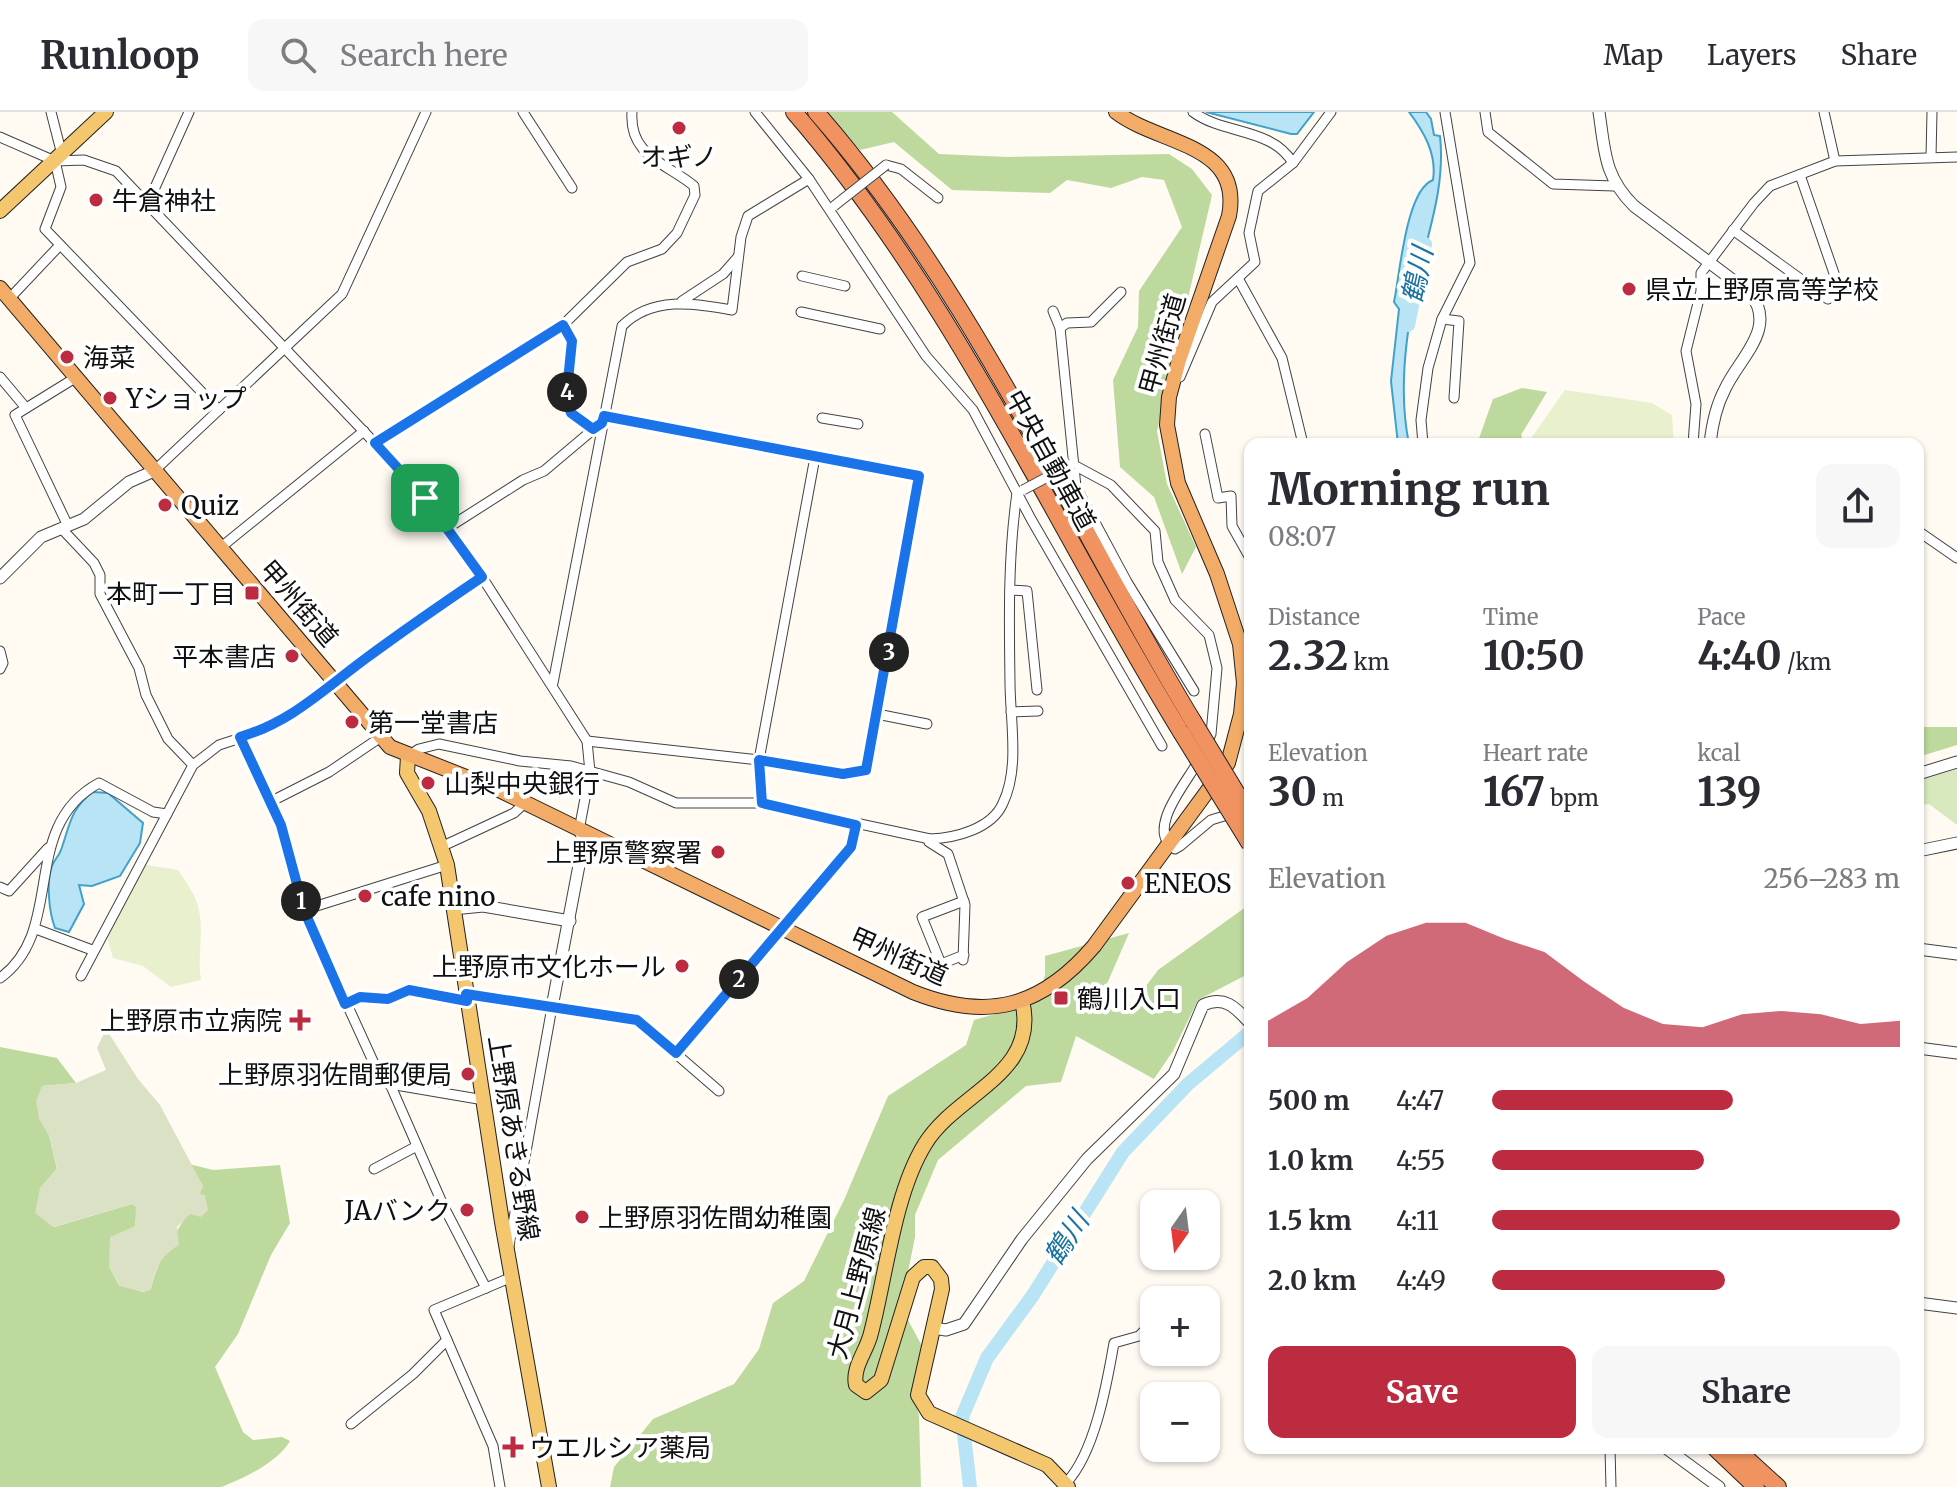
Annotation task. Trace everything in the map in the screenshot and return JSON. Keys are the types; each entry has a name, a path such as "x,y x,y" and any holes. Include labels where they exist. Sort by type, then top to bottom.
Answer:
{"highway":[{"name":"中央自動車道","path":"794,112 867,204 928,295 1187,726 1244,804"},
{"name":"中央自動車道","path":"816,112 914,241 961,315 1244,833"},
{"name":"甲州街道","path":"5,293 381,737 408,756 475,779 933,1000 971,1008 1022,1001 1073,971 1228,763 1241,714 1244,683 1235,624 1178,483 1167,410 1172,386 1229,216 1231,188 1212,159 1142,130 1116,112"},
{"path":"1721,1454 1756,1487"},
{"path":"1742,1454 1778,1487"}],"main road":[{"path":"0,211 106,112"},
{"name":"上野原あきる野線","path":"408,756 407,773 429,811 447,865 512,1277 549,1487"},
{"name":"大月上野原線","path":"1022,1001 1024,1034 1013,1062 945,1119 921,1150 899,1217 870,1338 854,1377 856,1385 866,1392 881,1380 913,1277 924,1267 937,1270 942,1289 918,1395 929,1413 1047,1465 1067,1485"}],"street":[{"path":"51,112 61,187 45,229 219,410"},
{"path":"148,203 189,112"},
{"path":"0,578 41,537 99,508 129,482 154,471 342,294 426,112"},
{"path":"523,112 572,188"},
{"path":"375,443 563,325 627,262 662,249 677,233 695,195 694,186 642,151 632,128 632,112"},
{"path":"755,112 832,208 926,356 973,410 1162,746"},
{"path":"1193,112 1215,125 1267,139 1287,153 1293,163"},
{"path":"1172,386 1181,376 1212,302 1239,280 1257,258 1249,233 1258,191 1293,163 1331,112"},
{"path":"1422,438 1421,420 1428,368 1442,319 1470,263 1445,112"},
{"path":"1485,112 1488,132 1553,184 1565,187 1614,186"},
{"path":"1599,112 1608,172 1614,186 1634,206 1750,293 1761,315 1758,335 1718,403 1711,438"},
{"path":"1824,112 1835,161"},
{"path":"1931,157 1932,112"},
{"path":"0,137 58,158 84,160 116,171 148,203 417,488 553,679 587,741 593,773 579,830 584,839 508,1250"},
{"path":"1693,438 1696,404 1686,351 1701,291 1701,273 1770,186 1835,161 1957,157"},
{"path":"832,208 886,165 901,169 938,198"},
{"path":"1733,230 1828,299 1837,282 1800,175"},
{"path":"553,679 600,423 622,326 633,315 682,301 723,274 738,257 748,216 809,179"},
{"path":"5,293 60,245"},
{"path":"682,301 732,310 740,265 738,257"},
{"path":"802,276 845,286"},
{"path":"1239,280 1282,358 1302,438"},
{"path":"1060,328 1067,323 1091,322 1121,292"},
{"path":"1053,311 1060,328 1076,487 1127,582 1194,691"},
{"path":"801,312 880,329"},
{"path":"1442,319 1459,321 1454,398"},
{"path":"563,325 572,341 566,400 571,413 600,423 919,476 866,770 858,774 587,741"},
{"path":"0,377 26,408"},
{"path":"75,378 15,415 64,527 100,575 100,594 139,668 146,695 168,739 193,765"},
{"path":"822,418 858,424"},
{"path":"446,529 544,471 600,423"},
{"path":"220,548 364,431"},
{"path":"1205,434 1218,498 1231,496 1232,526 1244,547"},
{"path":"762,803 759,760 815,457"},
{"path":"1020,491 1072,464"},
{"path":"1072,464 1111,485 1155,531 1158,562 1175,600 1209,635 1215,648 1211,734 1166,816 1163,832 1169,845 1175,849 1211,820 1244,813"},
{"path":"408,756 419,749 439,744 593,773 629,782 676,803 762,803 930,839 946,838 986,822 1003,804 1012,755 1011,535 1020,491"},
{"path":"1924,535 1957,558"},
{"path":"81,976 92,950 193,765 212,749 284,720 423,616 482,577"},
{"path":"1010,590 1027,591 1037,690"},
{"path":"0,651 3,663 0,669"},
{"path":"1011,712 1038,711"},
{"path":"877,714 927,724"},
{"path":"240,737 281,825 304,910 382,1081 484,1100"},
{"path":"270,802 329,772 381,737"},
{"path":"1924,772 1957,762"},
{"path":"0,978 36,929 50,845 58,822 79,794 99,783 153,812 167,814"},
{"path":"443,846 514,813 525,803"},
{"path":"676,1053 851,847 856,825"},
{"path":"930,839 929,842 948,854 964,901 963,958 941,964 922,917 964,901"},
{"path":"1924,850 1957,843"},
{"path":"0,887 9,891 17,885 50,845"},
{"path":"304,910 447,865"},
{"path":"453,909 495,907 570,921"},
{"path":"36,929 92,950"},
{"path":"1924,950 1957,954"},
{"path":"345,1004 360,997 388,999 409,990 637,1020 719,1091"},
{"path":"933,1328 946,1330 964,1324 1022,1239 1087,1159 1174,1074 1203,1005 1222,1000 1244,1016"},
{"path":"1924,1049 1957,1053"},
{"path":"390,1084 486,1288"},
{"path":"374,1169 417,1146"},
{"path":"500,1487 493,1446 434,1310 512,1277"},
{"path":"1924,1304 1957,1308"},
{"path":"1067,1485 1100,1414 1114,1343 1140,1335"},
{"path":"351,1424 413,1374 447,1340"},
{"path":"1610,1454 1611,1487"},
{"path":"1674,1454 1719,1487"}],"green space":[{"path":"826,112 892,112 939,154 1008,157 1169,154 1192,169 1212,195 1157,431 1167,484 1196,547 1182,574 1154,497 1120,467 1113,380 1138,327 1139,291 1182,227 1164,180 1142,177 1111,188 1067,180 1050,193 952,190 894,142 860,150"},
{"path":"1522,388 1547,392 1521,435 1522,438 1479,438 1493,399"},
{"path":"1565,390 1652,403 1672,415 1674,438 1531,438"},
{"path":"1924,727 1957,727 1957,745 1924,755"},
{"path":"1957,769 1957,825 1929,804 1924,804 1924,779"},
{"path":"140,864 178,870 193,894 200,918 201,980 171,987 143,966 113,958 104,926"},
{"path":"1244,908 1244,976 1198,1000 1173,1051 1154,1079 1076,1036 1061,1082 1026,1086 938,1160 915,1215 915,1237 901,1307 922,1346 913,1395 919,1415 921,1487 610,1487 614,1467 653,1419 734,1384 759,1349 773,1303 804,1281 844,1200 888,1096 966,1045 974,1020 1037,1002 1045,975 1045,956 1129,933 1103,993 1101,1009 1134,1002 1158,970"},
{"path":"106,1029 138,1079 160,1105 203,1186 200,1194 205,1195 208,1210 201,1217 190,1214 177,1227 179,1245 159,1264 151,1289 143,1292 120,1286 109,1266 110,1237 135,1226 136,1207 132,1204 53,1227 35,1213 40,1188 57,1168 36,1101 42,1086 76,1083 106,1070 97,1048"},
{"path":"0,1047 57,1058 76,1083 42,1086 39,1118 49,1135 57,1169 40,1188 54,1227 132,1204 137,1207 135,1226 109,1266 119,1285 143,1292 151,1289 166,1249 203,1186 189,1164 213,1170 280,1165 290,1223 271,1255 238,1334 215,1367 243,1432 253,1440 282,1437 290,1441 277,1456 259,1469 221,1487 0,1487"}],"water":[{"path":"1206,112 1314,112 1297,134 1291,134"},
{"path":"1409,112 1426,112 1431,119 1434,135 1440,136 1440,176 1408,329 1404,407 1408,438 1397,438 1391,381 1399,309 1394,302 1410,215 1416,199 1433,180 1434,170 1420,127"},
{"path":"93,792 108,793 143,823 140,843 120,876 92,886 79,885 84,904 69,932 55,928 49,897 50,873 75,811"}],"waterway":[{"name":"鶴川","path":"1408,325 1425,244"},
{"name":"鶴川","path":"970,1487 962,1417 987,1358 1033,1295 1123,1152 1188,1084 1244,1037"}],"place":[{"name":"オギノ","path":"679,128"},
{"name":"牛倉神社","path":"96,200"},
{"name":"県立上野原高等学校","path":"1629,289"},
{"name":"海菜","path":"67,357"},
{"name":"Yショップ","path":"110,398"},
{"name":"Quiz","path":"165,505"},
{"name":"本町一丁目","path":"252,593"},
{"name":"平本書店","path":"292,656"},
{"name":"第一堂書店","path":"352,722"},
{"name":"山梨中央銀行","path":"428,783"},
{"name":"上野原警察署","path":"718,852"},
{"name":"ENEOS","path":"1128,883"},
{"name":"cafe nino","path":"365,896"},
{"name":"上野原市文化ホール","path":"682,966"},
{"name":"鶴川入口","path":"1061,998"},
{"name":"上野原市立病院","path":"300,1020"},
{"name":"上野原羽佐間郵便局","path":"468,1074"},
{"name":"JAバンク","path":"467,1210"},
{"name":"上野原羽佐間幼稚園","path":"582,1217"},
{"name":"ウエルシア薬局","path":"513,1447"}],"route":[{"path":"563,325 572,341 567,363 566,400 571,413 593,429 602,423 604,416 919,476 866,770 858,774 843,774 759,760 762,803 856,825 851,847 676,1053 637,1020 466,994 467,1001 409,990 385,1000 360,997 345,1004 330,971 293,879 281,825 240,737 262,731 308,705 423,616 482,577 425,498 375,443 563,325"}]}
